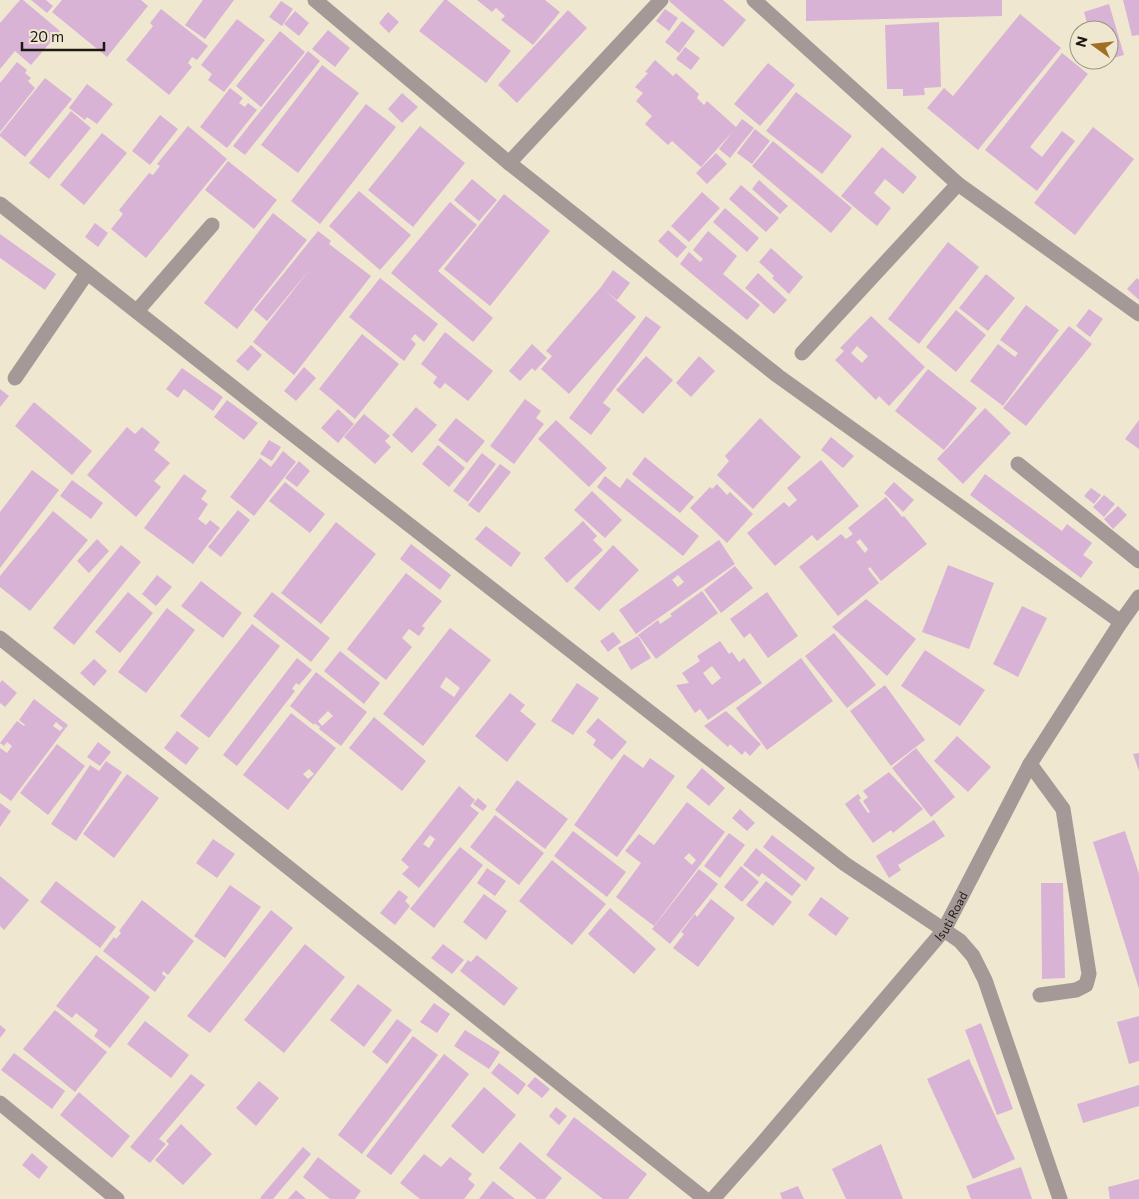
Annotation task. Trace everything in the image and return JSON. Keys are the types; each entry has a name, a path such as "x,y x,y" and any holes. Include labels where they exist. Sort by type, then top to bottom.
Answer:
{"street":[{"path":"314,0 510,163 778,376 1121,622"},
{"path":"510,163 661,0"},
{"path":"754,0 958,184 1139,314"},
{"path":"802,353 958,184"},
{"path":"0,204 845,864 960,941 973,956 985,980 1060,1199"},
{"path":"137,311 212,225"},
{"path":"15,378 87,272"},
{"path":"1018,464 1139,561"},
{"name":"Isuti Road","path":"713,1199 944,930 1030,764 1139,597"},
{"path":"0,638 705,1199"},
{"path":"1030,764 1063,809 1089,974 1086,985 1076,990 1040,995"},
{"path":"0,1103 117,1199"}],"building":[{"path":"20,0 23,0 60,31 31,65 15,51 0,69 0,23"},
{"path":"31,0 46,0 53,6 47,13"},
{"path":"62,0 141,0 148,6 107,57 52,12"},
{"path":"203,0 234,0 205,39 185,25"},
{"path":"444,0 447,0 511,51 486,83 419,31"},
{"path":"477,0 545,0 560,12 533,45 501,20 505,16 496,8 492,12"},
{"path":"670,0 723,0 746,20 723,47"},
{"path":"806,0 1002,0 1002,16 806,21"},
{"path":"1123,0 1139,0 1139,35 1132,36"},
{"path":"281,1 293,9 282,26 269,17"},
{"path":"1109,4 1114,20 1086,20 1084,12"},
{"path":"161,9 208,46 197,60 192,57 188,63 192,67 169,95 126,60 153,26 150,23"},
{"path":"665,9 678,18 669,31 656,21"},
{"path":"568,10 587,28 517,103 498,85"},
{"path":"295,11 309,23 299,36 284,24"},
{"path":"388,12 399,22 389,33 379,23"},
{"path":"1020,14 1061,48 978,150 927,108 944,88 953,96"},
{"path":"237,19 265,40 224,92 208,80 212,74 201,65"},
{"path":"682,21 695,31 679,53 665,42"},
{"path":"939,22 941,87 924,88 925,95 903,96 903,89 887,89 885,25"},
{"path":"328,30 350,48 335,67 312,49"},
{"path":"280,31 305,52 261,107 236,86"},
{"path":"1119,38 1124,55 1119,56"},
{"path":"685,47 700,58 691,70 676,59"},
{"path":"308,51 320,61 245,155 233,146"},
{"path":"1062,53 1069,59 1069,70 1083,70 1088,74 1030,147 1042,157 1062,131 1075,141 1037,191 985,150"},
{"path":"655,60 673,76 676,73 699,94 697,98 704,105 707,101 736,127 742,119 754,128 730,158 719,149 733,131 701,167 672,141 668,145 645,124 652,116 636,101 643,93 635,87 648,73 645,72"},
{"path":"17,62 27,70 25,73 31,78 28,81 35,88 0,132 0,83"},
{"path":"768,63 795,85 760,126 734,104"},
{"path":"322,65 359,93 298,173 261,145"},
{"path":"45,78 72,99 25,157 0,134"},
{"path":"87,84 113,104 97,124 87,117 85,120 69,108"},
{"path":"230,88 243,98 239,103 245,107 248,103 257,110 227,148 200,127"},
{"path":"796,92 852,136 822,174 766,131"},
{"path":"402,93 418,107 402,123 388,109"},
{"path":"366,104 396,127 320,224 291,201"},
{"path":"71,111 91,128 49,179 29,163"},
{"path":"160,115 178,129 150,165 132,151"},
{"path":"188,126 227,159 146,258 111,229 123,214 119,210 149,173 153,175 160,166 157,164"},
{"path":"420,126 465,163 413,227 368,190"},
{"path":"1093,127 1134,159 1075,235 1034,203"},
{"path":"755,129 770,141 752,164 737,153"},
{"path":"102,133 127,153 84,205 60,185"},
{"path":"773,141 852,208 831,233 752,166"},
{"path":"882,147 917,177 903,194 885,179 874,193 891,208 877,226 841,196"},
{"path":"716,153 727,164 707,184 696,173"},
{"path":"228,161 277,200 254,229 205,190"},
{"path":"472,179 497,200 479,221 454,200"},
{"path":"759,180 788,206 780,214 752,189"},
{"path":"741,185 779,218 766,232 729,199"},
{"path":"359,191 411,235 380,270 329,226"},
{"path":"702,192 720,208 689,242 671,226"},
{"path":"504,194 550,231 490,306 444,269"},
{"path":"450,202 477,225 438,271 493,318 473,342 391,273"},
{"path":"725,208 759,238 747,252 713,222"},
{"path":"273,213 307,240 237,329 204,303"},
{"path":"95,223 108,233 98,247 85,237"},
{"path":"668,230 687,247 677,258 658,241"},
{"path":"318,231 331,241 329,244 371,276 294,375 253,342 310,269 267,321 254,310"},
{"path":"708,231 737,256 723,274 760,305 747,320 680,264 689,252 700,262 703,259 693,250"},
{"path":"0,234 56,274 45,290 0,258"},
{"path":"948,242 979,267 919,344 888,319"},
{"path":"771,248 803,277 789,294 759,262"},
{"path":"613,270 630,283 617,300 604,290 636,317 569,394 541,369 552,356 546,351 601,287"},
{"path":"758,273 787,300 774,314 745,288"},
{"path":"986,274 1015,298 988,331 959,308"},
{"path":"380,278 438,324 424,342 415,334 411,339 416,344 404,361 349,317"},
{"path":"1137,278 1139,280 1139,300 1127,289"},
{"path":"1026,305 1059,330 1003,406 970,381 998,344 1015,357 1018,353 1000,340"},
{"path":"1089,309 1103,319 1090,337 1076,326"},
{"path":"956,310 986,335 956,372 926,347"},
{"path":"646,316 661,327 603,403 611,409 591,435 569,418"},
{"path":"871,316 925,367 889,406 879,396 876,400 835,360 844,351 840,348","holes":["857,346 868,356 862,363 851,353"]},
{"path":"1069,326 1092,344 1026,426 1003,408"},
{"path":"445,332 493,371 468,401 445,383 440,389 433,383 437,377 421,364"},
{"path":"362,334 399,364 355,419 319,389"},
{"path":"532,344 547,358 535,371 532,368 520,381 509,371"},
{"path":"251,345 262,355 248,371 236,361"},
{"path":"646,356 673,380 643,414 616,390"},
{"path":"699,356 715,371 691,397 676,383"},
{"path":"304,367 316,378 296,401 284,391"},
{"path":"182,368 223,397 213,411 184,389 178,398 166,389"},
{"path":"928,369 977,408 944,450 895,411"},
{"path":"0,389 9,396 0,407"},
{"path":"525,399 541,411 536,418 544,424 514,464 490,446"},
{"path":"227,400 258,423 244,440 214,417"},
{"path":"34,402 92,451 72,475 15,426"},
{"path":"416,407 437,425 412,453 392,435"},
{"path":"985,408 1011,433 963,484 937,459"},
{"path":"338,409 354,424 338,443 321,428"},
{"path":"364,414 390,436 385,441 391,447 375,464 344,437"},
{"path":"456,418 485,441 467,463 438,440"},
{"path":"760,418 801,457 753,509 717,475 729,461 725,456"},
{"path":"556,420 607,468 589,487 538,439"},
{"path":"1139,420 1139,449 1125,439"},
{"path":"127,427 135,434 142,427 160,442 154,450 170,463 154,481 161,487 136,517 87,475"},
{"path":"831,437 854,456 843,468 821,450"},
{"path":"269,440 281,447 272,461 260,454"},
{"path":"438,445 465,468 449,487 422,464"},
{"path":"283,451 296,462 254,516 230,497 260,458 271,467"},
{"path":"482,453 496,464 468,502 453,491"},
{"path":"645,457 694,497 680,513 632,474"},
{"path":"821,460 859,506 817,541 812,535 775,566 747,533 784,502 789,507 797,500 787,488"},
{"path":"299,461 310,471 297,487 285,478"},
{"path":"500,464 511,472 479,513 468,505"},
{"path":"32,470 59,490 0,568 0,512"},
{"path":"184,474 207,491 201,499 208,504 198,519 206,525 210,520 220,528 193,564 144,528"},
{"path":"985,474 1062,531 1067,524 1092,543 1083,555 1093,562 1081,578 970,495"},
{"path":"605,476 620,488 627,478 699,536 683,556 597,487"},
{"path":"72,480 103,503 91,519 60,496"},
{"path":"285,482 325,514 310,533 269,501"},
{"path":"894,482 914,500 903,512 884,493"},
{"path":"717,484 727,495 730,492 753,514 727,543 690,508 710,487 712,489"},
{"path":"1091,488 1101,495 1094,504 1084,496"},
{"path":"592,491 622,520 605,538 574,510"},
{"path":"1104,495 1115,504 1104,517 1093,507"},
{"path":"886,497 927,544 881,581 870,567 868,569 879,583 838,616 799,567 841,534 846,539 853,534 848,528","holes":["860,539 868,549 865,553 856,542"]},
{"path":"1118,506 1127,515 1113,529 1104,519"},
{"path":"238,510 250,520 221,557 208,547"},
{"path":"53,511 88,540 30,611 0,587 0,576"},
{"path":"583,521 597,536 593,540 603,550 567,583 544,558"},
{"path":"336,522 376,554 321,624 281,593"},
{"path":"486,526 521,553 511,567 475,539"},
{"path":"97,539 109,551 89,573 77,561"},
{"path":"719,540 735,564 636,634 619,610","holes":["678,575 684,582 678,587 672,580"]},
{"path":"411,544 451,575 440,590 400,559"},
{"path":"121,545 141,562 74,645 53,628"},
{"path":"613,545 639,570 599,611 574,588"},
{"path":"948,565 994,583 969,649 922,632"},
{"path":"735,566 753,588 721,613 704,590"},
{"path":"406,573 442,601 422,626 425,628 419,636 409,629 402,638 412,647 386,680 347,649"},
{"path":"157,575 172,587 156,606 142,594"},
{"path":"201,581 242,613 223,638 181,606"},
{"path":"702,591 718,613 656,659 638,635 658,620 660,624 672,616 670,614"},
{"path":"128,592 153,613 120,653 95,632"},
{"path":"272,592 330,638 311,662 253,616"},
{"path":"767,592 798,636 768,658 750,633 744,638 730,619"},
{"path":"866,599 916,639 887,676 832,627"},
{"path":"1022,606 1047,618 1018,677 993,664"},
{"path":"167,608 195,630 146,693 118,672"},
{"path":"252,624 280,646 209,738 180,716"},
{"path":"450,628 491,660 423,746 383,714","holes":["446,677 460,688 454,697 440,687"]},
{"path":"613,632 621,642 608,652 600,641"},
{"path":"834,633 876,685 847,708 805,656"},
{"path":"638,636 651,658 631,670 618,648"},
{"path":"720,641 729,654 732,652 739,662 744,658 762,683 708,720 700,709 695,713 676,685 689,683 682,673 700,661 697,656","holes":["712,666 721,678 712,685 703,673"]},
{"path":"925,650 985,690 960,726 901,686"},
{"path":"340,651 380,683 364,704 324,671"},
{"path":"297,658 312,670 299,685 296,683 292,689 295,691 237,766 223,755"},
{"path":"801,658 833,701 767,750 736,708"},
{"path":"94,659 107,671 94,686 80,673"},
{"path":"316,672 367,712 341,746 319,729 320,727 314,723 314,725 290,706","holes":["328,711 333,716 322,726 318,721"]},
{"path":"2,680 17,693 5,707 0,703 0,683"},
{"path":"577,683 599,698 573,735 551,721"},
{"path":"885,685 925,740 891,766 850,711"},
{"path":"510,693 525,705 520,711 536,724 507,762 475,736"},
{"path":"34,699 68,725 11,801 0,793 0,748 7,753 12,746 7,742 4,746 0,743 17,721 25,725 19,720","holes":["56,722 63,728 60,731 53,726"]},
{"path":"726,711 761,744 750,756 745,751 742,755 730,744 728,747 704,726"},
{"path":"291,713 336,748 288,810 243,775","holes":["309,769 314,774 308,779 303,774"]},
{"path":"374,717 426,761 402,791 349,748"},
{"path":"598,718 627,742 612,760 593,745 596,740 586,732"},
{"path":"177,731 199,748 186,765 164,748"},
{"path":"957,736 991,767 968,792 934,761"},
{"path":"98,742 111,752 100,766 87,757"},
{"path":"57,744 85,766 48,815 20,793"},
{"path":"916,748 955,797 931,817 892,768"},
{"path":"1139,753 1139,771 1133,754"},
{"path":"624,754 643,768 650,758 675,776 617,857 574,825"},
{"path":"106,761 122,772 76,841 51,824 90,765 99,771"},
{"path":"702,768 725,788 709,806 686,787"},
{"path":"889,772 923,809 893,833 891,830 873,843 845,804 858,794 861,798 859,800 868,813 870,812 863,801 868,797 863,791"},
{"path":"127,774 159,798 114,858 83,834"},
{"path":"517,780 568,819 545,849 495,810"},
{"path":"459,786 475,800 470,806 479,813 419,888 402,874 409,867 401,860","holes":["430,835 435,839 429,848 423,844"]},
{"path":"478,798 487,806 483,811 473,804"},
{"path":"687,802 725,832 654,926 616,897 641,863 625,851 639,834 654,845","holes":["689,853 696,860 692,865 684,858"]},
{"path":"0,803 11,811 0,827"},
{"path":"740,809 755,823 747,831 732,818"},
{"path":"495,815 544,853 519,885 470,847"},
{"path":"934,820 945,836 898,865 901,870 889,878 876,856"},
{"path":"573,831 626,872 607,897 554,856"},
{"path":"1125,831 1139,874 1139,989 1093,842"},
{"path":"729,833 745,845 720,878 704,866"},
{"path":"772,835 815,868 806,881 763,847"},
{"path":"213,839 235,854 217,878 196,863"},
{"path":"460,847 483,865 434,928 410,909"},
{"path":"756,848 801,885 792,896 762,873 759,877 743,865"},
{"path":"552,860 606,904 572,945 519,901"},
{"path":"741,866 759,882 742,902 724,887"},
{"path":"487,868 506,881 495,896 477,883"},
{"path":"699,869 718,884 670,944 652,929"},
{"path":"0,876 29,900 4,930 0,926"},
{"path":"56,881 116,927 100,948 40,902"},
{"path":"766,881 792,902 773,926 746,905"},
{"path":"1041,883 1063,883 1065,978 1042,979"},
{"path":"230,885 261,907 225,958 194,936"},
{"path":"399,890 408,897 405,901 410,906 395,925 380,913"},
{"path":"484,894 507,911 486,940 463,922"},
{"path":"821,897 849,918 836,936 808,915"},
{"path":"711,899 735,918 698,967 673,948 684,934 681,932 695,914 697,917"},
{"path":"142,900 194,941 168,975 163,971 162,974 166,977 155,992 103,951 114,937 116,939 121,933 119,931"},
{"path":"610,908 656,949 634,974 588,934"},
{"path":"271,910 293,928 210,1033 187,1016"},
{"path":"305,944 345,977 284,1053 244,1020"},
{"path":"443,944 464,960 452,974 431,958"},
{"path":"96,955 150,997 110,1048 94,1036 98,1030 76,1013 72,1018 56,1006"},
{"path":"477,955 518,988 504,1006 460,971 468,960 471,962"},
{"path":"358,984 392,1010 364,1047 330,1020"},
{"path":"434,1003 450,1014 437,1033 420,1022"},
{"path":"55,1010 107,1052 75,1092 23,1049"},
{"path":"1139,1016 1139,1061 1129,1064 1117,1022"},
{"path":"397,1019 412,1030 387,1064 372,1052"},
{"path":"145,1021 189,1055 171,1078 127,1044"},
{"path":"981,1023 1013,1109 997,1115 965,1030"},
{"path":"0,1025 6,1030 0,1038"},
{"path":"465,1030 500,1052 489,1069 454,1046"},
{"path":"413,1036 438,1055 362,1154 338,1135"},
{"path":"14,1053 65,1091 52,1109 1,1070"},
{"path":"444,1054 469,1074 391,1175 366,1156"},
{"path":"969,1059 1015,1159 973,1179 927,1079"},
{"path":"499,1063 526,1084 518,1095 491,1073"},
{"path":"191,1074 205,1085 159,1139 166,1144 150,1163 130,1147"},
{"path":"535,1077 550,1089 542,1098 527,1086"},
{"path":"259,1081 279,1098 256,1126 236,1108"},
{"path":"1139,1085 1139,1106 1083,1123 1077,1104"},
{"path":"484,1087 516,1115 483,1154 451,1126"},
{"path":"79,1092 130,1136 112,1158 60,1115"},
{"path":"556,1107 567,1116 559,1125 549,1116"},
{"path":"574,1117 647,1174 628,1199 603,1199 546,1155"},
{"path":"181,1124 212,1154 183,1185 155,1160 169,1144 166,1141"},
{"path":"520,1142 562,1178 545,1199 537,1199 499,1168"},
{"path":"881,1144 903,1199 846,1199 832,1169"},
{"path":"303,1147 311,1154 273,1199 260,1198"},
{"path":"32,1153 48,1167 39,1179 22,1165"},
{"path":"424,1154 441,1167 450,1157 472,1174 468,1179 475,1185 464,1199 420,1199 400,1183"},
{"path":"318,1157 361,1191 355,1199 330,1199 303,1177"},
{"path":"1021,1167 1032,1199 971,1199 966,1186"},
{"path":"1139,1179 1139,1199 1110,1199 1108,1187"},
{"path":"493,1181 515,1199 479,1199"},
{"path":"798,1186 804,1199 782,1199 780,1193"},
{"path":"296,1190 306,1199 288,1199"}]}
